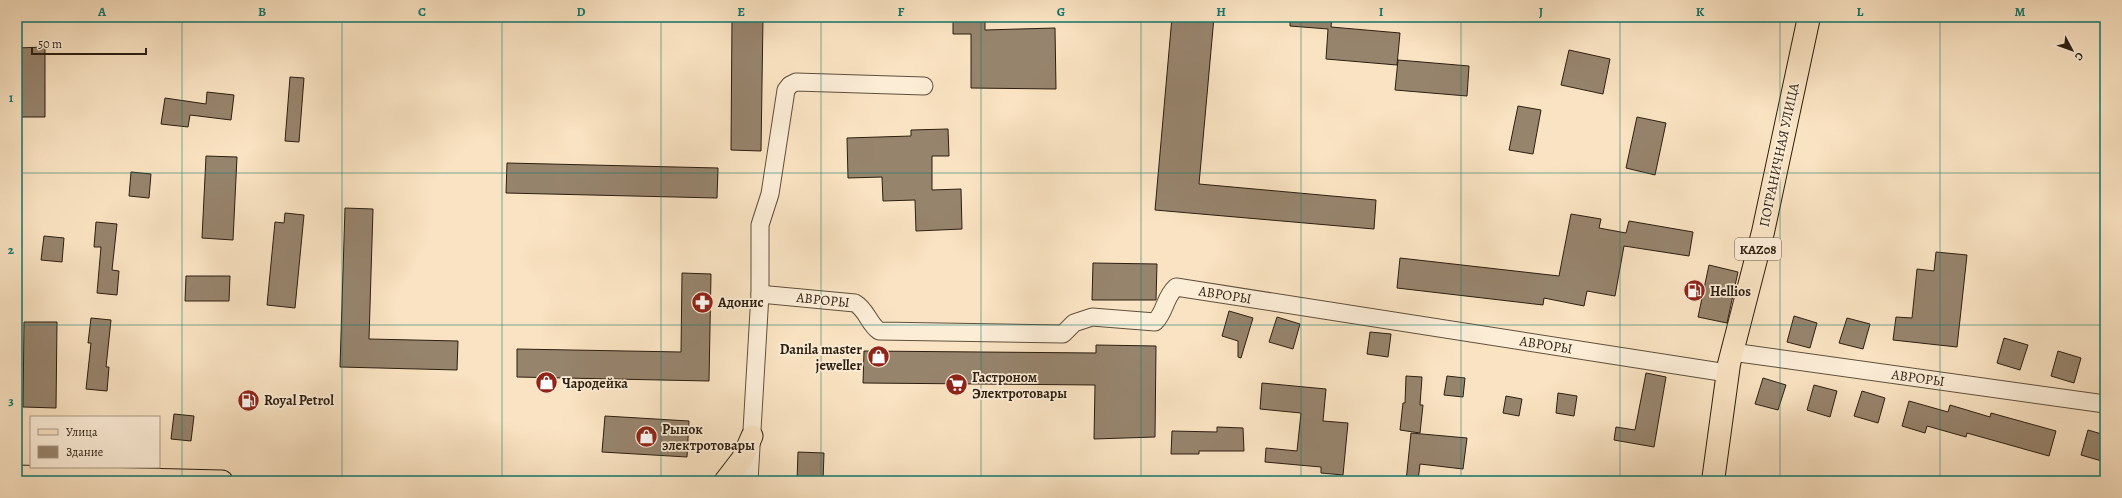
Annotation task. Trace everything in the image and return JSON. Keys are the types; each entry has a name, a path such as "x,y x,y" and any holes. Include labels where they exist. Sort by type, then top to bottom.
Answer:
{"highway":[{"name":"ПОГРАНИЧНАЯ УЛИЦА","path":"1713,481 1727,373 1763,232 1809,17"}],"main road":[{"path":"725,481 742,459 752,436"},
{"path":"17,476 222,481"}],"street":[{"path":"749,481 760,294 760,225 770,194 786,90 790,85 796,82 924,86"},
{"name":"АВРОРЫ","path":"760,294 855,303 863,309 872,326 879,331 1063,334 1074,323 1092,317 1155,322 1162,313 1168,294 1176,287 1727,373"},
{"name":"АВРОРЫ","path":"1732,352 2105,404"}],"building":[{"path":"732,17 763,17 761,151 731,150"},
{"path":"953,17 985,17 985,30 1055,28 1056,89 971,88 971,34 953,34"},
{"path":"1172,17 1214,17 1199,184 1376,200 1374,229 1155,210"},
{"path":"1290,17 1332,17 1331,27 1400,33 1397,65 1326,59 1328,29 1290,26"},
{"path":"45,47 45,117 17,117 17,48"},
{"path":"1569,50 1610,59 1603,94 1561,85"},
{"path":"1398,60 1469,66 1467,96 1395,90"},
{"path":"290,77 304,78 299,142 285,141"},
{"path":"207,92 234,95 231,120 190,115 188,127 161,124 165,98 206,104"},
{"path":"1518,106 1541,110 1533,154 1509,150"},
{"path":"1637,117 1666,123 1655,175 1626,168"},
{"path":"948,129 949,156 932,156 932,190 961,189 962,229 916,231 915,200 883,201 882,177 848,178 847,138 911,136 911,130"},
{"path":"206,156 237,157 233,240 202,238"},
{"path":"507,163 718,168 717,198 506,193"},
{"path":"131,172 151,174 149,198 129,196"},
{"path":"345,208 373,209 369,339 458,341 457,370 340,367"},
{"path":"285,213 304,215 295,308 267,305 275,222 284,223"},
{"path":"1571,214 1601,219 1599,228 1626,233 1629,221 1693,232 1689,256 1624,246 1615,296 1587,291 1584,306 1544,298 1543,305 1397,288 1400,258 1559,276"},
{"path":"96,222 117,224 112,270 119,271 117,295 97,293 101,247 94,247"},
{"path":"44,236 64,238 62,262 41,260"},
{"path":"1936,252 1967,255 1957,347 1893,340 1896,317 1912,318 1917,269 1934,271"},
{"path":"1093,263 1157,264 1156,300 1092,300"},
{"path":"1709,265 1738,272 1727,323 1698,317"},
{"path":"682,273 711,274 709,381 517,377 517,349 681,352"},
{"path":"186,276 230,276 229,301 185,301"},
{"path":"1229,311 1253,318 1241,358 1238,357 1238,341 1222,336"},
{"path":"1794,316 1817,323 1810,348 1787,342"},
{"path":"1277,317 1300,324 1293,349 1269,342"},
{"path":"91,318 111,320 106,367 109,367 107,391 86,389 91,343 88,343"},
{"path":"1847,318 1870,324 1863,349 1839,343"},
{"path":"24,322 57,322 56,408 23,407"},
{"path":"1370,332 1391,334 1388,357 1367,354"},
{"path":"2004,338 2028,345 2020,370 1997,363"},
{"path":"1096,345 1156,346 1155,437 1094,439 1095,385 863,383 864,351 1096,353"},
{"path":"2058,351 2081,358 2074,383 2051,376"},
{"path":"1646,373 1666,377 1654,447 1614,440 1616,427 1635,430"},
{"path":"1406,376 1422,377 1420,405 1423,405 1420,433 1400,430 1403,403 1405,403"},
{"path":"1447,376 1465,378 1463,397 1444,395"},
{"path":"1763,378 1786,385 1778,410 1755,404"},
{"path":"1262,383 1326,389 1323,421 1348,423 1343,475 1321,473 1321,467 1265,462 1266,448 1297,451 1301,413 1260,409"},
{"path":"1814,385 1837,391 1830,417 1807,410"},
{"path":"1862,391 1885,398 1878,423 1854,416"},
{"path":"1558,393 1577,396 1574,416 1556,413"},
{"path":"1506,396 1522,399 1519,416 1503,413"},
{"path":"1909,401 1948,412 1950,405 1990,417 1991,413 2056,431 2049,456 1967,433 1966,437 1927,426 1925,433 1902,426"},
{"path":"174,414 194,416 191,441 171,439"},
{"name":"Рынок электротовары","path":"605,416 689,421 687,457 602,452"},
{"path":"1217,427 1243,428 1244,451 1199,451 1199,454 1171,454 1172,431 1217,432"},
{"path":"2088,430 2105,435 2105,462 2081,455"},
{"path":"1411,433 1467,438 1463,469 1420,464 1418,481 1406,481"},
{"path":"798,452 824,453 823,481 797,481"}],"place":[{"name":"Hellios","path":"1694,291"},
{"name":"Адонис","path":"703,302"},
{"name":"Danila master jeweller","path":"878,357"},
{"name":"Чародейка","path":"547,383"},
{"name":"Гастроном Электротовары","path":"957,385"},
{"name":"Royal Petrol","path":"248,400"},
{"name":"Рынок электротовары","path":"646,437"}]}
